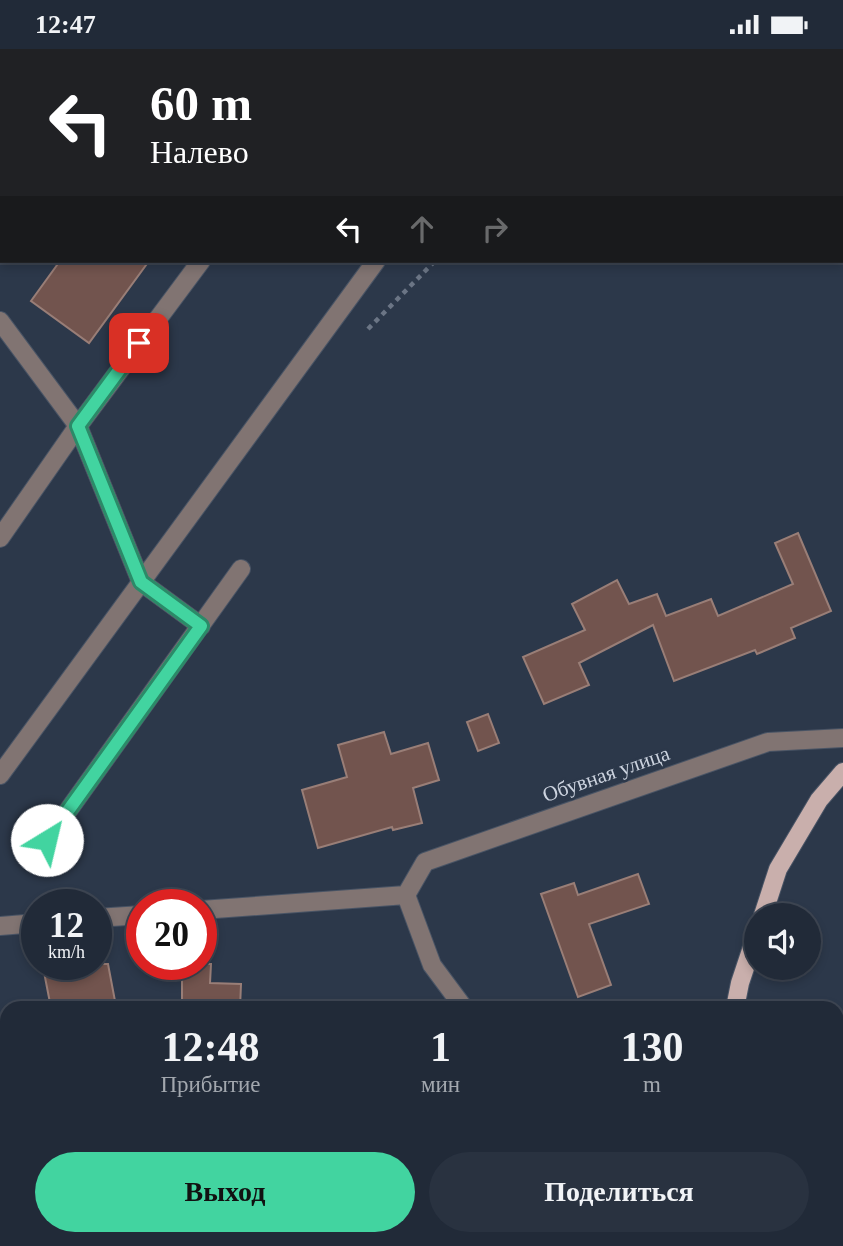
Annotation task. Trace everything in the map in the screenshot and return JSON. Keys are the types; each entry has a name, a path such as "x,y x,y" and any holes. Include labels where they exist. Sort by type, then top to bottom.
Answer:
{"main road":[{"path":"766,903 778,869 819,800 843,772"},
{"path":"736,1001 744,971"}],"street":[{"path":"0,538 78,426 200,263"},
{"path":"0,775 375,263"},
{"path":"0,321 78,426 141,582 201,626"},
{"path":"32,862 241,569"},
{"name":"Обувная улица","path":"406,895 425,862 768,741 843,738"},
{"path":"217,910 406,895 432,965 459,1001"},
{"path":"0,926 21,924"}],"path":[{"path":"368,329 433,263"}],"building":[{"path":"59,263 148,263 89,343 31,301"},
{"path":"798,533 831,611 791,628 795,638 757,654 755,650 674,681 653,625 579,663 589,685 544,704 523,657 585,630 572,604 617,580 629,604 657,594 666,616 711,599 718,616 793,584 775,543"},
{"path":"488,714 499,743 478,751 467,722"},
{"path":"384,732 391,754 428,743 439,780 413,788 422,823 393,830 392,827 318,848 302,790 347,777 338,745"},
{"path":"638,874 649,904 589,924 611,985 578,997 541,894 574,883 578,895"},
{"path":"46,980 111,980 115,1001 50,1001"},
{"path":"182,980 241,984 240,1001 182,1001"}],"route":[{"path":"47,840 201,626 141,582 78,426 139,343"}]}
